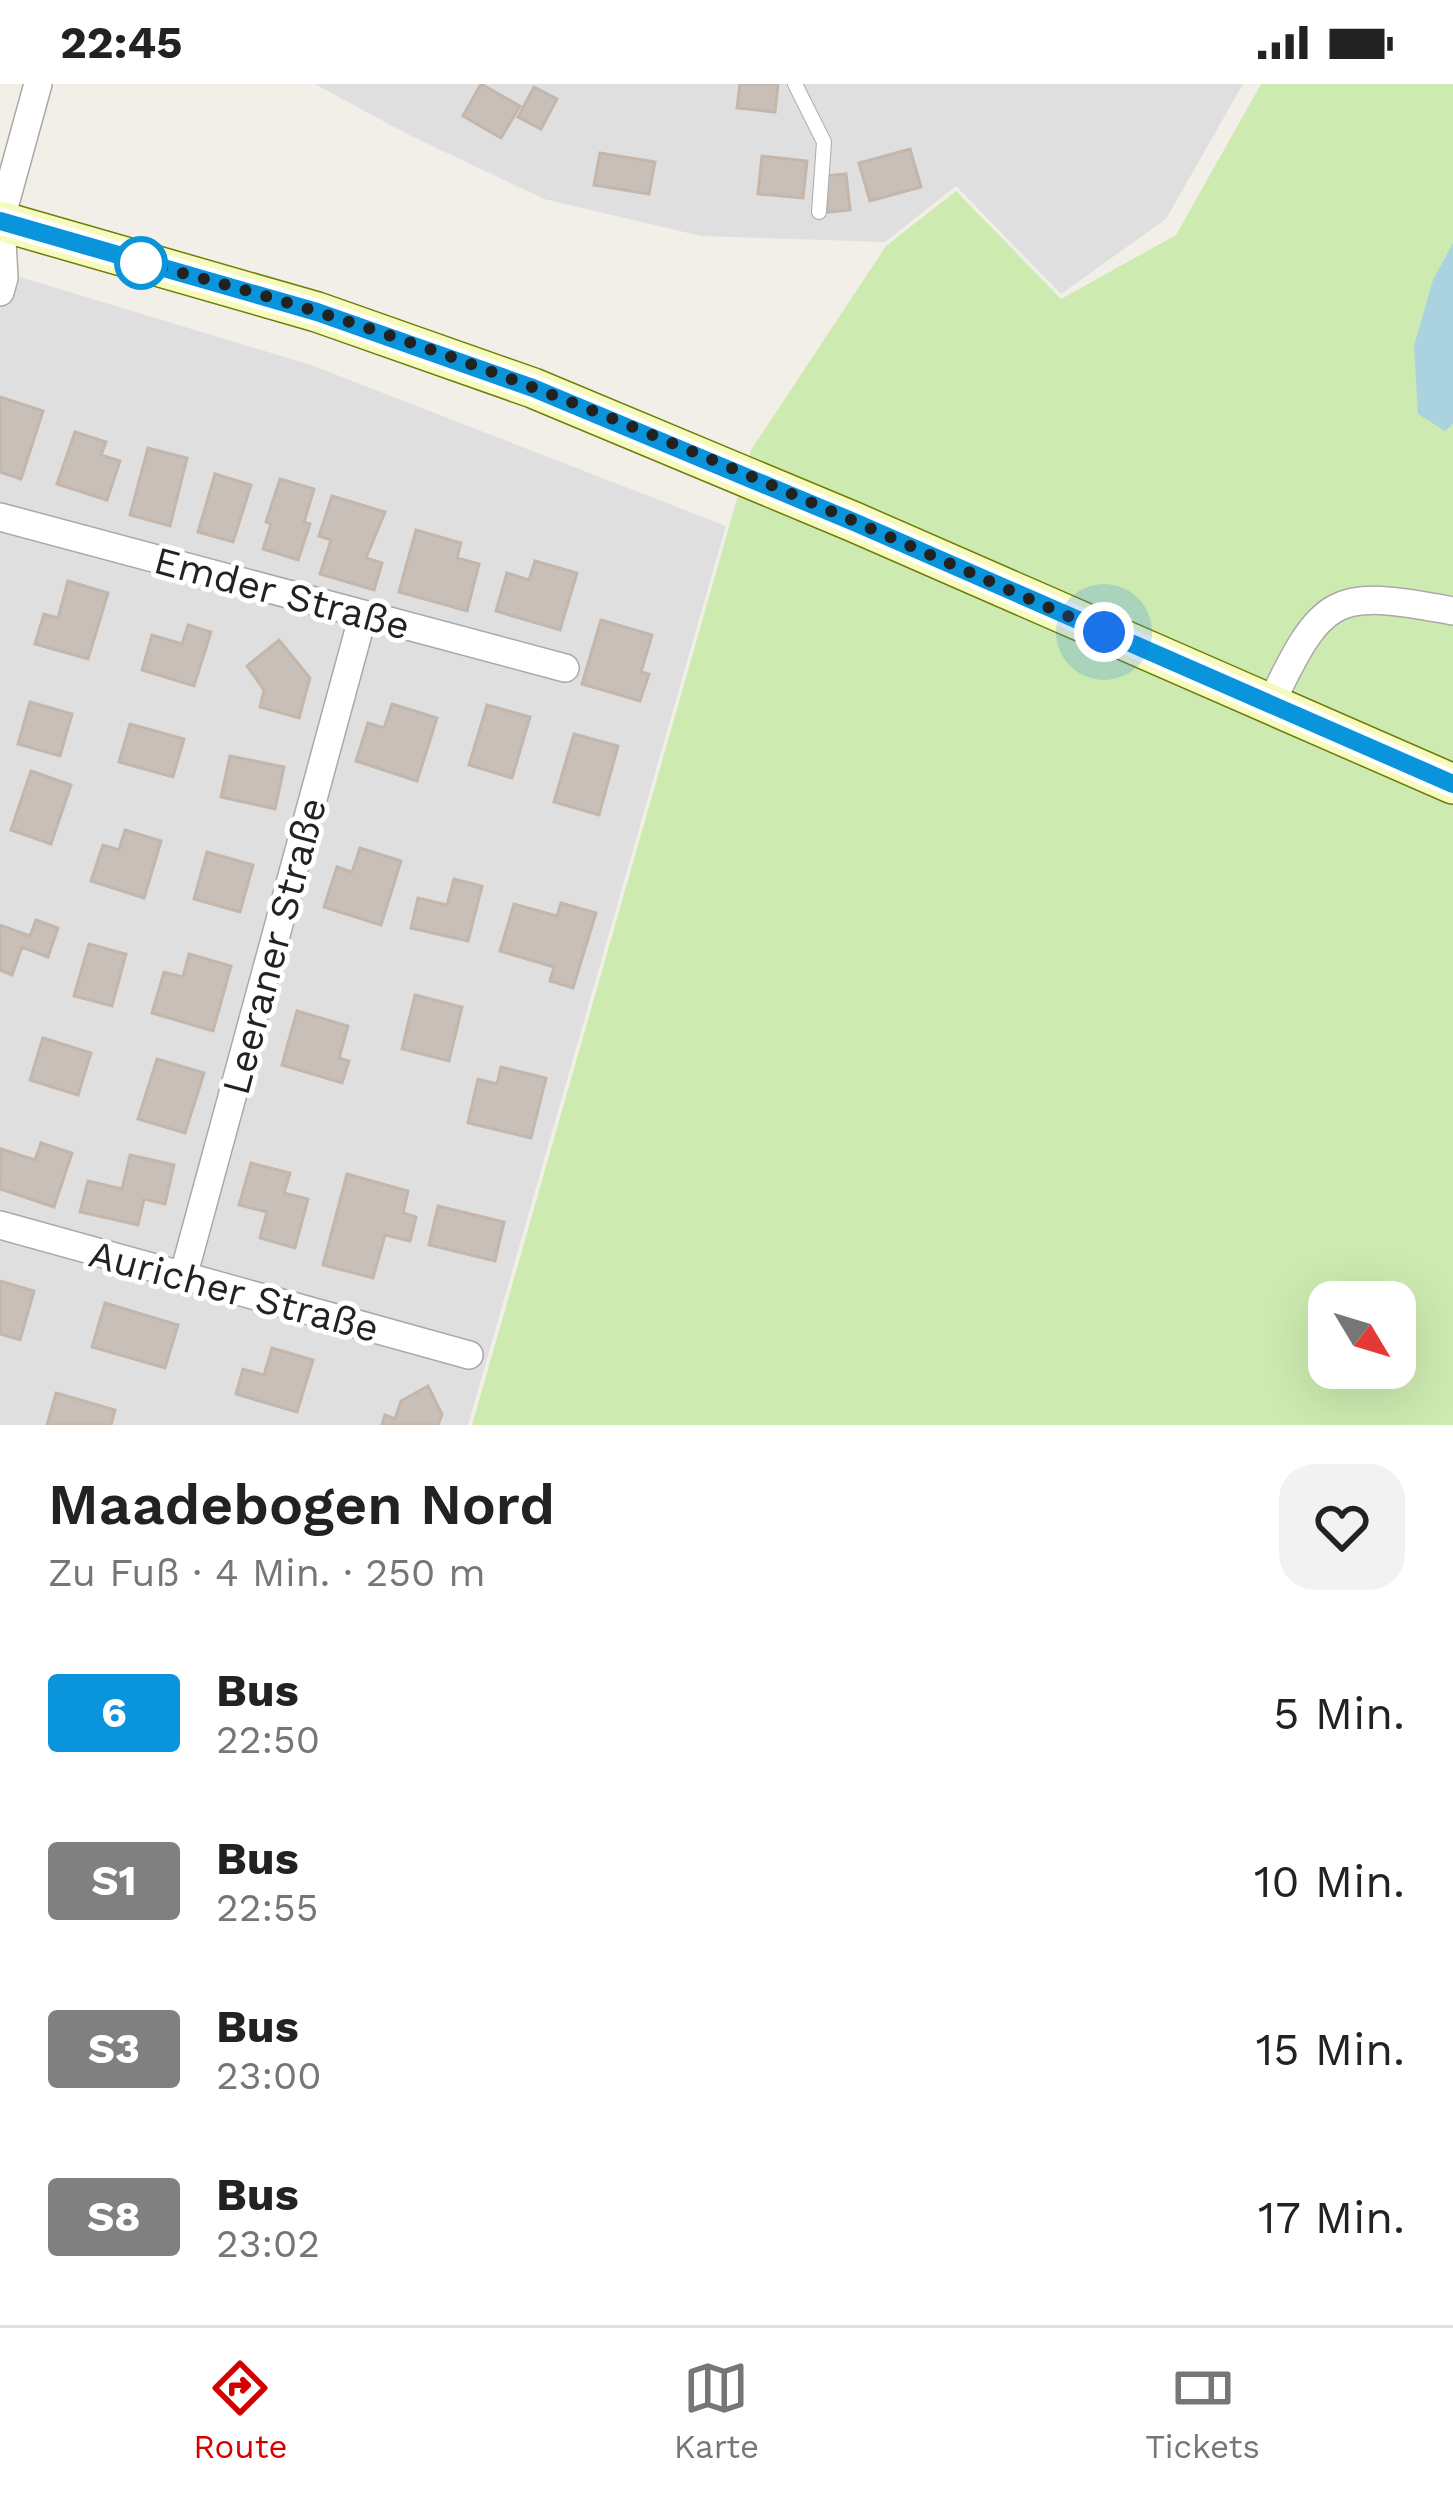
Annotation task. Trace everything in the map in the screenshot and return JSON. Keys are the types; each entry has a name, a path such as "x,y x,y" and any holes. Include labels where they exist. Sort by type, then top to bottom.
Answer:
{"main road":[{"path":"0,221 317,312 533,388 854,522 1453,784"}],"street":[{"path":"0,292 4,278 0,221 38,84"},
{"name":"Emder Straße","path":"0,517 565,668"},
{"path":"1270,705 1304,638 1322,615 1346,603 1372,598 1453,611"},
{"name":"Leeraner Straße","path":"183,1277 363,616"},
{"name":"Auricher Straße","path":"0,1225 469,1355"}],"lane":[{"path":"795,84 824,142 820,212"}],"shaded area":[{"path":"315,84 1243,84 1166,219 1061,294 956,186 885,242 701,236 544,199"},
{"path":"0,271 311,365 726,526 468,1425 0,1425"}],"green space":[{"path":"1261,84 1453,84 1453,1425 472,1425 751,450 886,246 956,191 1061,299 1176,235"}],"water":[{"path":"1453,243 1453,424 1445,431 1418,414 1414,346 1433,280"}],"building":[{"path":"481,84 520,106 501,138 463,116"},
{"path":"740,84 778,84 775,112 737,108"},
{"path":"534,87 557,99 541,129 518,117"},
{"path":"910,149 921,187 870,201 859,163"},
{"path":"600,153 655,162 649,194 594,185"},
{"path":"762,156 807,161 803,198 758,194"},
{"path":"846,174 850,210 828,212 825,176"},
{"path":"0,397 43,411 21,479 0,472"},
{"path":"75,432 106,442 101,455 120,461 107,500 57,484"},
{"path":"148,448 187,458 170,526 130,515"},
{"path":"215,474 251,485 233,542 198,532"},
{"path":"280,479 314,489 304,522 310,524 298,560 263,549"},
{"path":"332,496 385,512 366,558 382,563 374,590 320,574 331,540 319,536"},
{"path":"416,530 461,543 457,558 479,564 467,611 399,592"},
{"path":"535,561 577,573 560,630 496,611 507,573 529,580"},
{"path":"68,581 108,593 88,659 35,644 44,614 58,618"},
{"path":"601,620 652,635 641,672 649,674 640,701 582,684"},
{"path":"188,625 211,632 194,686 142,670 152,635 182,644"},
{"path":"279,640 310,678 299,718 260,707 264,690 247,666"},
{"path":"30,702 72,714 60,756 18,744"},
{"path":"392,704 437,718 417,781 356,761 368,723 384,728"},
{"path":"487,705 530,717 512,778 469,765"},
{"path":"130,724 184,739 173,777 119,762"},
{"path":"574,734 618,746 599,815 554,802"},
{"path":"230,756 284,767 275,809 221,797"},
{"path":"31,771 71,785 51,844 11,830"},
{"path":"125,830 161,841 144,898 91,881 103,845 119,850"},
{"path":"360,848 401,861 381,925 324,907 337,867 352,872"},
{"path":"207,852 253,865 240,912 194,899"},
{"path":"454,879 482,886 468,941 411,928 418,898 447,905"},
{"path":"561,903 596,913 573,988 550,981 554,967 500,951 514,904 557,916"},
{"path":"36,920 58,928 48,957 22,947 12,975 0,970 0,925 30,936"},
{"path":"89,944 126,954 112,1006 74,996"},
{"path":"189,954 231,966 213,1031 152,1013 164,972 183,977"},
{"path":"415,995 462,1007 449,1061 402,1049"},
{"path":"297,1011 348,1026 339,1058 349,1061 342,1083 282,1065"},
{"path":"43,1038 91,1053 78,1095 30,1080"},
{"path":"157,1059 204,1073 185,1133 138,1119"},
{"path":"501,1067 546,1078 531,1138 468,1123 478,1079 497,1084"},
{"path":"41,1143 72,1153 54,1207 0,1189 1,1149 35,1160"},
{"path":"130,1155 174,1165 165,1204 144,1199 138,1225 80,1212 88,1181 122,1189"},
{"path":"251,1163 290,1173 284,1193 308,1199 295,1248 260,1238 267,1212 239,1205"},
{"path":"347,1174 408,1191 403,1213 416,1217 410,1241 385,1235 373,1278 323,1265"},
{"path":"438,1206 504,1222 495,1261 429,1245"},
{"path":"0,1281 34,1291 20,1340 0,1334"},
{"path":"105,1303 178,1325 165,1368 92,1347"},
{"path":"272,1348 313,1360 297,1412 236,1394 243,1369 264,1375"},
{"path":"428,1386 442,1414 438,1425 382,1425 385,1415 395,1419 401,1401"},
{"path":"56,1393 115,1410 111,1425 47,1425"}],"bus line":[{"name":"6","path":"0,221 317,312 533,388 854,522 1453,784"}],"route":[{"path":"141,263 317,312 533,388 1104,632"}]}
